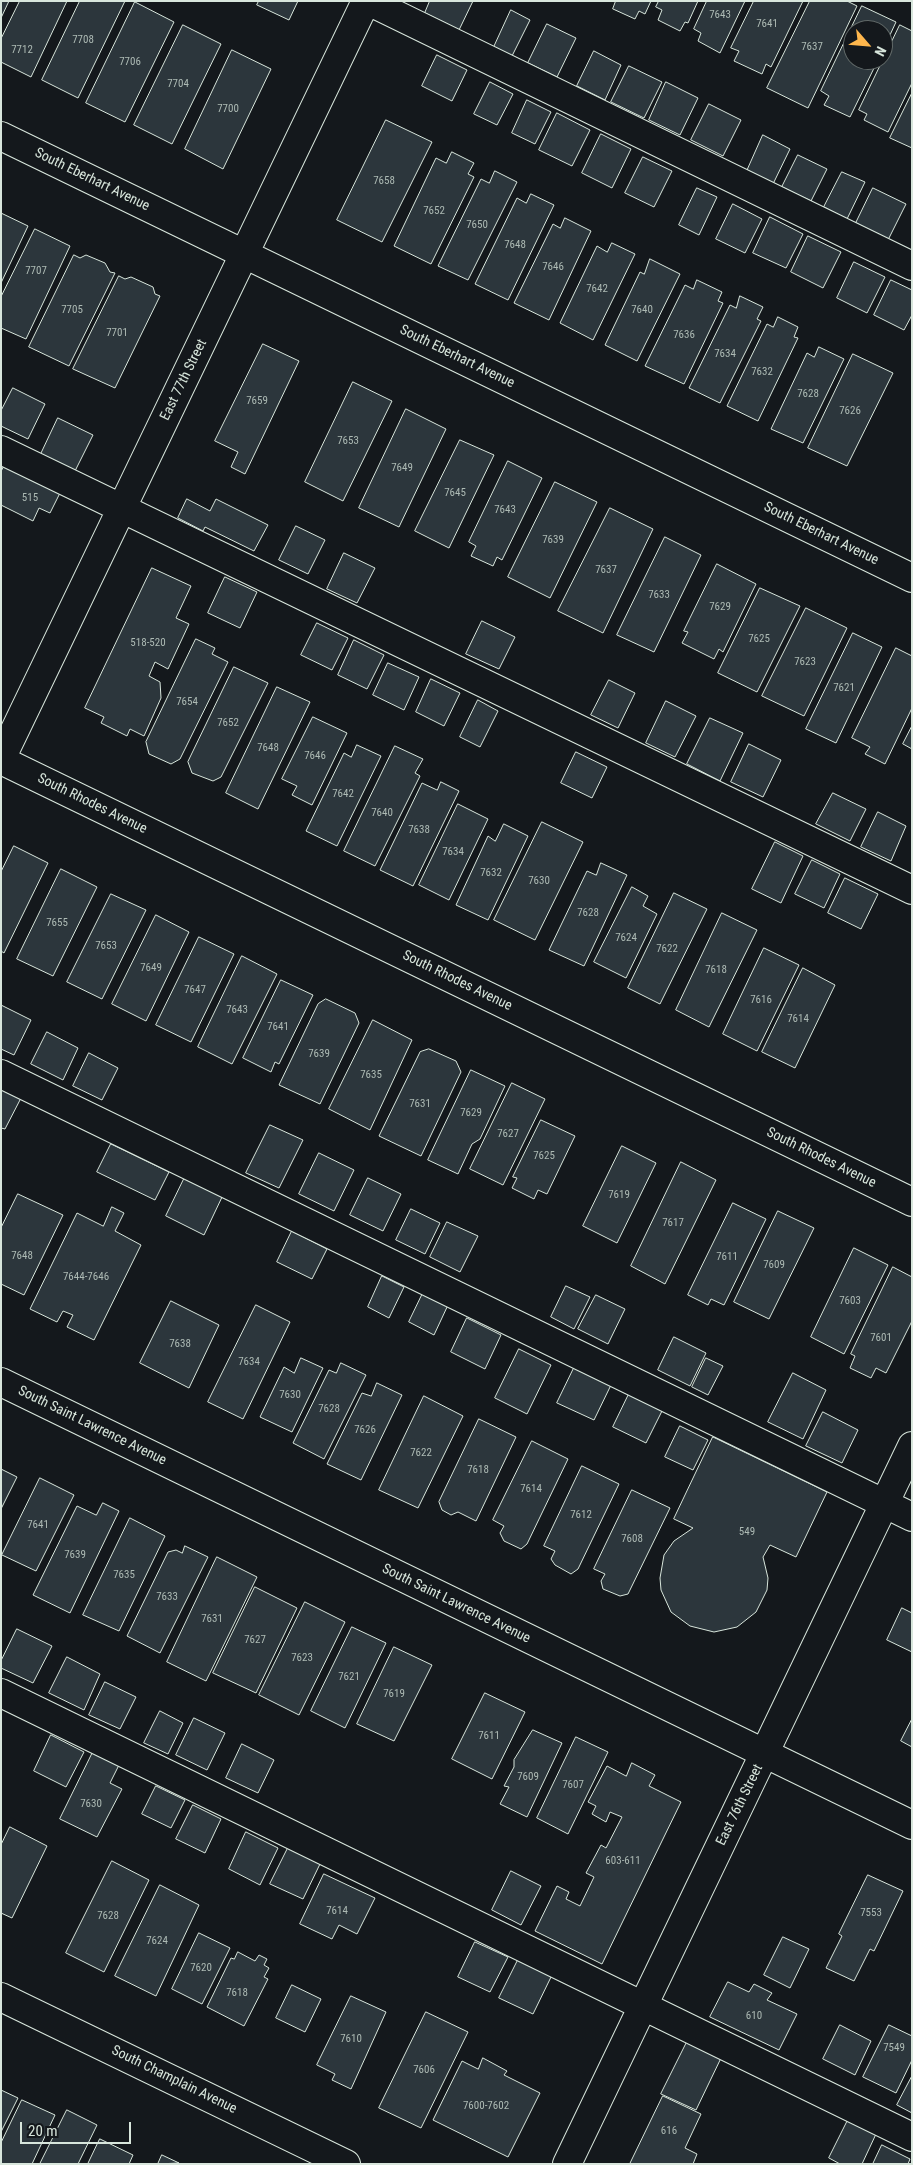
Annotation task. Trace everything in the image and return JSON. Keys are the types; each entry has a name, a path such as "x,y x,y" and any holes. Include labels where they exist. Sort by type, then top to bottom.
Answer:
{"street":[{"name":"East 77th Street","path":"1,759 367,1"},
{"path":"367,1 912,266"},
{"name":"South Eberhart Avenue","path":"1,136 912,578"},
{"path":"1,450 912,890"},
{"name":"South Rhodes Avenue","path":"1,759 912,1202"},
{"path":"1,1074 912,1517"},
{"name":"South Saint Lawrence Avenue","path":"1,1382 912,1825"},
{"name":"East 76th Street","path":"567,2164 912,1446"},
{"path":"1,1693 912,2137"},
{"name":"South Champlain Avenue","path":"1,1997 346,2164"}],"building":[{"path":"1,1 9,1 1,18"},
{"path":"20,1 67,1 31,77 1,62 1,39"},
{"path":"80,1 125,1 78,98 42,80"},
{"path":"259,1 298,1 289,20 257,5"},
{"path":"430,1 473,1 459,30 425,13"},
{"path":"616,1 651,1 645,14 639,11 635,19 613,9"},
{"path":"659,1 698,1 688,23 685,22 680,31 658,20 662,10 656,7"},
{"path":"707,1 745,1 720,53 698,41 701,33 694,29"},
{"path":"754,1 803,1 771,67 766,64 762,74 734,61 739,51 731,48"},
{"path":"810,1 847,1 857,6 850,20 843,20 843,35 808,108 767,88"},
{"path":"135,2 174,22 125,122 86,103"},
{"path":"862,6 892,20 855,20"},
{"path":"511,10 530,20 512,56 494,47"},
{"path":"547,24 576,38 557,77 528,63"},
{"path":"183,25 221,44 172,144 134,125"},
{"path":"900,25 912,31 912,83 888,132 864,120 867,114 859,110 878,70 893,70 893,40"},
{"path":"843,45 843,70 873,70 850,117 824,105 829,96 821,91"},
{"path":"232,50 271,69 223,169 185,149"},
{"path":"594,51 621,65 605,100 577,86"},
{"path":"437,55 467,70 452,101 422,86"},
{"path":"629,66 662,82 644,118 611,102"},
{"path":"490,82 513,94 497,125 474,114"},
{"path":"666,82 698,98 680,135 649,120"},
{"path":"912,93 912,148 890,138"},
{"path":"527,100 551,112 535,144 512,133"},
{"path":"709,104 741,120 723,156 691,140"},
{"path":"557,113 590,130 572,166 539,150"},
{"path":"386,120 432,142 382,242 337,220"},
{"path":"601,134 631,149 612,188 582,173"},
{"path":"763,135 790,149 773,184 747,171"},
{"path":"452,152 474,163 468,174 474,177 431,264 394,246 436,158 446,163"},
{"path":"798,155 827,169 811,201 782,187"},
{"path":"643,157 672,171 654,207 625,193"},
{"path":"495,171 517,182 468,280 438,266 481,179 489,183"},
{"path":"842,172 865,182 847,219 824,207"},
{"path":"697,188 717,197 699,235 679,225"},
{"path":"873,188 906,204 888,240 856,223"},
{"path":"531,194 554,205 508,300 475,284 517,198 526,203"},
{"path":"733,204 762,219 745,253 716,239"},
{"path":"1,213 28,226 1,283"},
{"path":"770,217 803,234 786,268 753,253"},
{"path":"565,218 591,231 549,320 514,303 553,224 560,228"},
{"path":"35,229 70,246 26,339 1,328 1,297"},
{"path":"808,236 841,252 823,288 791,272"},
{"path":"612,243 635,254 593,340 560,323 597,246 607,252"},
{"path":"74,255 80,258 86,255 105,263 110,272 115,273 69,366 29,347"},
{"path":"650,259 680,274 637,361 605,345 640,272 644,274"},
{"path":"854,262 885,277 867,313 837,298"},
{"path":"119,276 125,279 131,277 153,287 155,294 160,296 115,388 73,369"},
{"path":"697,280 722,292 718,301 723,303 684,384 645,366 685,285 693,289"},
{"path":"891,280 912,290 912,315 904,330 874,315"},
{"path":"740,296 763,307 757,319 761,321 720,403 689,388 730,305 736,308"},
{"path":"778,317 798,327 794,337 798,338 758,421 727,406 767,324 773,327"},
{"path":"263,344 299,361 245,474 231,467 238,452 215,441"},
{"path":"819,347 844,359 803,443 771,429 807,353 814,357"},
{"path":"853,354 893,373 847,466 808,448"},
{"path":"353,382 392,401 343,501 305,482"},
{"path":"13,388 45,404 28,439 1,426 1,411"},
{"path":"406,409 446,429 399,527 359,508"},
{"path":"58,418 93,435 75,471 41,454"},
{"path":"460,440 494,455 449,548 415,531"},
{"path":"508,461 542,478 502,560 497,557 493,566 471,556 476,546 469,542"},
{"path":"5,464 61,491 50,513 39,508 33,521 1,505 1,472"},
{"path":"555,482 597,502 550,598 508,577"},
{"path":"187,499 210,511 216,499 268,525 254,551 205,527 203,531 178,518"},
{"path":"610,508 653,529 603,633 558,611"},
{"path":"296,526 325,540 308,574 279,560"},
{"path":"665,537 701,555 654,652 617,635"},
{"path":"344,553 375,568 357,603 327,589"},
{"path":"717,564 756,584 723,652 719,649 714,659 682,643 688,632 684,631"},
{"path":"152,568 191,586 176,618 189,624 168,669 155,662 149,676 160,682 161,698 144,736 130,729 127,736 101,723 104,717 85,708"},
{"path":"225,577 257,592 240,628 208,613"},
{"path":"760,588 800,606 757,692 718,673"},
{"path":"806,608 847,628 804,716 762,696"},
{"path":"482,621 515,637 499,669 466,654"},
{"path":"317,623 348,638 332,670 301,655"},
{"path":"853,633 882,647 836,743 806,729"},
{"path":"196,639 215,648 212,654 228,662 180,759 171,764 149,754 146,742"},
{"path":"354,640 384,655 367,689 338,675"},
{"path":"896,648 912,656 912,708 885,764 865,754 870,747 852,738"},
{"path":"388,663 419,677 404,710 373,695"},
{"path":"234,667 268,683 221,777 213,781 192,773 188,762"},
{"path":"431,679 460,693 444,726 416,712"},
{"path":"609,680 635,693 618,728 591,715"},
{"path":"277,687 310,702 258,809 226,793"},
{"path":"478,700 498,711 480,747 460,737"},
{"path":"666,701 696,716 675,757 646,743"},
{"path":"313,717 347,733 312,805 292,795 297,786 282,779"},
{"path":"710,718 743,733 720,781 687,764"},
{"path":"912,726 912,749 903,744"},
{"path":"749,744 781,760 763,797 731,782"},
{"path":"357,745 381,756 337,846 306,831 344,753 351,757"},
{"path":"395,746 423,759 415,773 420,776 375,866 344,851"},
{"path":"576,752 607,767 592,798 561,783"},
{"path":"441,782 459,791 413,886 380,870 422,783 437,790"},
{"path":"833,793 866,809 850,841 816,824"},
{"path":"458,804 488,819 449,900 419,885"},
{"path":"878,812 906,826 891,861 861,847"},
{"path":"542,822 583,842 535,940 494,920"},
{"path":"504,824 528,836 488,920 456,905 488,836 495,841"},
{"path":"775,842 803,856 781,903 752,889"},
{"path":"14,846 48,863 4,953 1,951 1,872"},
{"path":"812,860 840,874 824,908 795,894"},
{"path":"601,863 627,875 584,966 549,950 587,871 596,875"},
{"path":"61,869 97,887 53,976 17,959"},
{"path":"845,878 878,894 861,929 828,913"},
{"path":"632,887 648,896 643,906 657,914 626,978 594,962"},
{"path":"674,893 707,909 660,1004 628,988"},
{"path":"111,894 146,910 102,999 67,982"},
{"path":"722,913 757,930 709,1027 676,1010"},
{"path":"156,915 189,932 146,1021 112,1004"},
{"path":"199,937 234,954 191,1042 156,1025"},
{"path":"764,948 799,965 757,1051 723,1034"},
{"path":"242,956 277,974 232,1064 198,1047"},
{"path":"803,968 835,985 795,1068 762,1052"},
{"path":"281,980 313,995 279,1064 275,1062 271,1072 243,1058"},
{"path":"326,999 355,1013 359,1023 320,1104 279,1085 318,1004"},
{"path":"1,1005 31,1020 14,1055 1,1049"},
{"path":"373,1020 412,1040 370,1130 329,1109"},
{"path":"47,1032 78,1048 63,1080 31,1064"},
{"path":"429,1049 456,1061 461,1072 421,1156 379,1136 420,1052"},
{"path":"89,1053 118,1068 102,1100 73,1086"},
{"path":"471,1070 505,1086 480,1139 472,1144 458,1174 428,1160"},
{"path":"512,1083 545,1099 503,1185 470,1169"},
{"path":"1,1088 21,1098 5,1129 1,1128"},
{"path":"541,1120 575,1136 547,1194 538,1190 534,1199 512,1188 517,1178 513,1177"},
{"path":"270,1125 303,1140 279,1188 246,1173"},
{"path":"111,1144 169,1172 155,1200 97,1172"},
{"path":"622,1146 656,1163 617,1243 583,1226"},
{"path":"319,1153 354,1170 334,1211 299,1194"},
{"path":"681,1162 716,1180 665,1284 631,1266"},
{"path":"185,1177 223,1195 204,1235 166,1216"},
{"path":"368,1178 401,1194 383,1231 350,1215"},
{"path":"18,1194 63,1215 24,1295 1,1284 1,1228"},
{"path":"733,1203 766,1219 724,1305 711,1299 708,1305 688,1295"},
{"path":"112,1207 124,1213 115,1231 141,1245 94,1340 67,1327 73,1315 63,1311 57,1322 30,1309 77,1213 103,1226"},
{"path":"411,1209 440,1223 425,1254 396,1240"},
{"path":"778,1211 814,1228 769,1319 734,1302"},
{"path":"447,1222 478,1236 460,1272 430,1257"},
{"path":"292,1231 327,1249 312,1279 277,1262"},
{"path":"854,1248 888,1265 844,1354 811,1337"},
{"path":"893,1267 912,1277 912,1321 886,1373 876,1368 871,1378 850,1368 855,1356 851,1354"},
{"path":"382,1276 404,1287 389,1318 368,1307"},
{"path":"566,1286 590,1297 574,1329 551,1317"},
{"path":"423,1293 448,1305 434,1335 409,1322"},
{"path":"596,1295 625,1309 608,1344 578,1329"},
{"path":"171,1301 219,1325 189,1388 140,1363"},
{"path":"256,1305 290,1322 243,1419 208,1402"},
{"path":"467,1318 501,1335 485,1369 451,1352"},
{"path":"674,1337 706,1353 690,1386 658,1370"},
{"path":"519,1349 551,1365 527,1414 495,1398"},
{"path":"301,1358 323,1368 292,1432 260,1417 284,1367 294,1373"},
{"path":"706,1358 723,1366 708,1395 692,1387"},
{"path":"341,1363 366,1375 324,1459 293,1443 329,1370 336,1373"},
{"path":"574,1368 611,1385 594,1420 557,1403"},
{"path":"793,1373 826,1390 803,1439 768,1422"},
{"path":"377,1383 402,1395 361,1480 327,1464 362,1393 371,1396"},
{"path":"629,1394 662,1411 646,1443 613,1427"},
{"path":"424,1396 463,1416 418,1508 379,1490"},
{"path":"823,1412 858,1430 842,1463 806,1446"},
{"path":"479,1419 516,1437 476,1521 458,1512 451,1515 442,1510 439,1502"},
{"path":"680,1426 708,1440 693,1470 665,1457"},
{"path":"713,1437 827,1492 796,1557 770,1545 763,1557 768,1578 767,1590 756,1612 737,1627 714,1632 690,1626 671,1612 661,1590 660,1578 664,1555 674,1541 693,1528 674,1519"},
{"path":"532,1441 568,1459 527,1544 521,1549 504,1541 500,1533 504,1526 493,1520"},
{"path":"582,1466 619,1484 578,1569 571,1574 555,1565 551,1559 555,1551 544,1546"},
{"path":"1,1469 17,1477 1,1509"},
{"path":"40,1478 74,1495 36,1571 2,1555"},
{"path":"632,1490 670,1508 628,1594 620,1596 603,1589 601,1581 605,1574 594,1569"},
{"path":"103,1503 119,1511 70,1613 33,1595 77,1506 96,1515"},
{"path":"130,1518 165,1536 119,1631 83,1615"},
{"path":"185,1546 208,1557 160,1653 127,1636 168,1552 176,1550 182,1553"},
{"path":"217,1557 257,1577 206,1681 167,1662"},
{"path":"255,1587 297,1608 256,1693 213,1673"},
{"path":"305,1602 345,1622 299,1715 259,1695"},
{"path":"902,1608 912,1613 912,1652 887,1640"},
{"path":"352,1627 386,1643 345,1728 311,1711"},
{"path":"17,1629 52,1646 33,1683 1,1668 1,1661"},
{"path":"394,1647 432,1665 394,1741 357,1724"},
{"path":"67,1657 100,1674 84,1710 49,1693"},
{"path":"105,1682 136,1697 120,1729 89,1715"},
{"path":"485,1693 525,1712 492,1779 452,1759"},
{"path":"160,1711 183,1723 168,1754 144,1743"},
{"path":"194,1718 225,1733 207,1770 176,1755"},
{"path":"912,1719 912,1747 901,1741"},
{"path":"533,1730 562,1743 527,1817 500,1804 509,1787 504,1786 514,1767 514,1760"},
{"path":"51,1735 84,1752 66,1787 34,1771"},
{"path":"576,1737 608,1752 568,1834 537,1818"},
{"path":"242,1744 274,1760 258,1793 226,1778"},
{"path":"94,1750 120,1763 110,1783 122,1789 97,1837 60,1819"},
{"path":"632,1763 655,1775 649,1786 681,1802 602,1964 535,1931 557,1886 569,1892 566,1899 580,1906 594,1877 586,1873 601,1845 606,1848 622,1817 610,1812 606,1822 592,1814 596,1806 588,1802 607,1766 626,1776"},
{"path":"156,1786 185,1800 171,1828 142,1814"},
{"path":"193,1805 221,1819 205,1853 176,1839"},
{"path":"10,1827 47,1846 12,1918 1,1913 1,1845"},
{"path":"246,1832 278,1848 260,1885 229,1869"},
{"path":"288,1848 320,1864 303,1899 270,1884"},
{"path":"112,1861 149,1880 104,1972 66,1953"},
{"path":"511,1871 541,1886 521,1925 492,1910"},
{"path":"324,1874 375,1898 357,1934 339,1925 332,1939 300,1924"},
{"path":"868,1875 903,1891 874,1951 870,1949 854,1981 826,1968 842,1936 839,1934"},
{"path":"160,1885 199,1905 156,1996 115,1976"},
{"path":"199,1933 230,1948 202,2004 172,1989"},
{"path":"783,1937 809,1949 790,1988 764,1975"},
{"path":"475,1942 508,1957 490,1992 458,1977"},
{"path":"238,1952 255,1961 259,1955 267,1959 264,1965 269,1968 264,1977 268,1979 244,2026 207,2007 231,1958 234,1959"},
{"path":"518,1960 552,1975 533,2014 499,1998"},
{"path":"728,1982 749,1992 754,1984 772,1993 767,2000 797,2014 779,2050 710,2017"},
{"path":"292,1985 321,1999 305,2032 276,2018"},
{"path":"351,1996 386,2012 351,2089 332,2080 335,2074 317,2065"},
{"path":"426,2012 468,2032 421,2128 379,2108"},
{"path":"840,2025 871,2041 855,2075 823,2059"},
{"path":"889,2025 912,2036 912,2060 896,2093 863,2077"},
{"path":"688,2040 722,2056 696,2110 661,2094"},
{"path":"483,2058 507,2071 504,2075 540,2093 508,2157 433,2120 462,2061 478,2069"},
{"path":"912,2076 912,2113 897,2105"},
{"path":"1,2090 18,2098 1,2132"},
{"path":"663,2096 701,2114 685,2148 697,2154 693,2164 630,2164"},
{"path":"22,2100 55,2115 32,2164 1,2164 1,2143"},
{"path":"67,2110 97,2125 78,2164 40,2164"},
{"path":"848,2120 876,2134 862,2164 840,2164 829,2158"},
{"path":"100,2139 133,2155 129,2164 88,2164"},
{"path":"882,2145 910,2159 908,2164 873,2164"},
{"path":"162,2155 179,2163 158,2164"}]}
